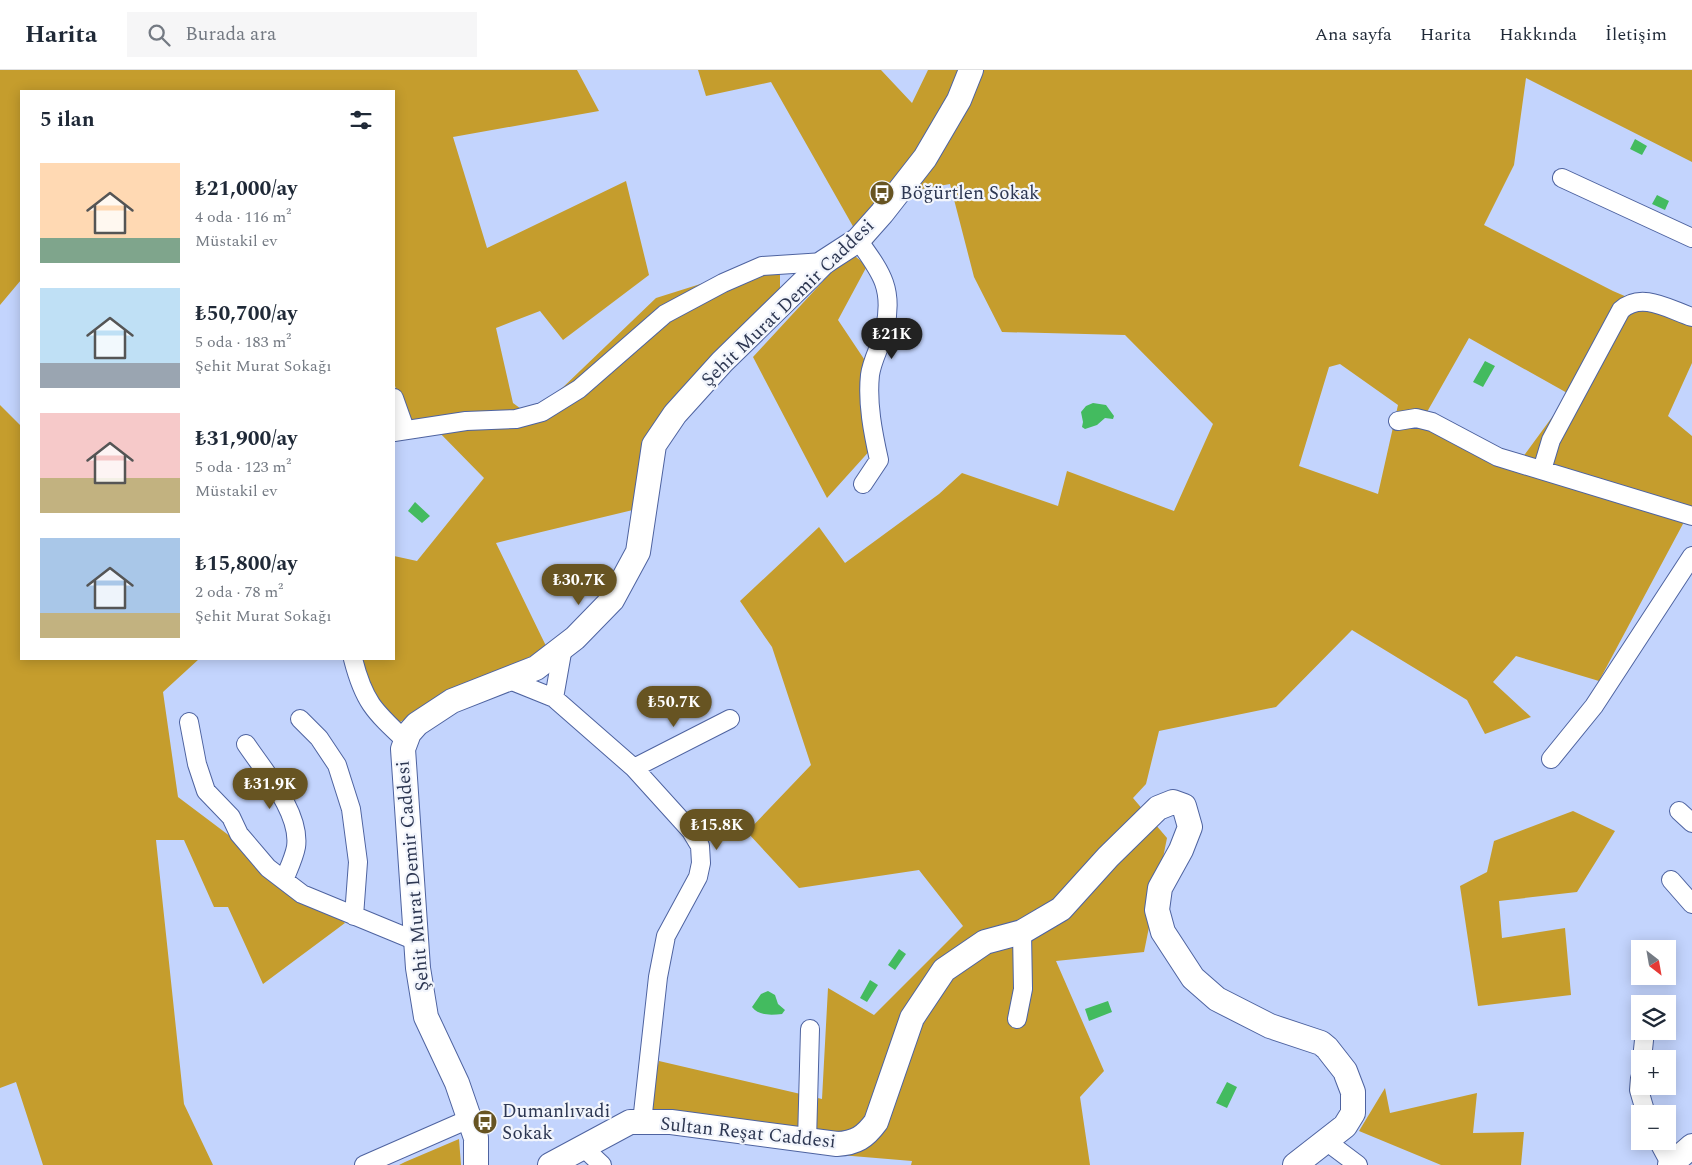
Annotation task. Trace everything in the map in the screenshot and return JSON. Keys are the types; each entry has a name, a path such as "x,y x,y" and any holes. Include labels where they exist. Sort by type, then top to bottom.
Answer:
{"street":[{"name":"Şehit Murat Demir Caddesi","path":"476,1165 476,1138 457,1084 426,1017 418,968 402,749 417,724 452,701 536,668 563,647 612,600 638,552 654,445 674,414 722,362 824,262 858,240 926,158 954,108 971,70"},
{"path":"1562,178 1692,238"},
{"path":"858,240 882,275 888,293 885,328 870,374 870,399 879,460 863,484"},
{"path":"395,405 399,431 466,421 516,419 542,412 579,389 665,314 674,309 762,266 824,262"},
{"path":"1542,470 1551,440 1622,310 1631,303 1644,300 1692,317"},
{"path":"1398,421 1416,418 1432,422 1488,452 1692,516"},
{"path":"1551,759 1594,706 1692,556"},
{"path":"554,698 563,647"},
{"path":"353,660 360,686 374,712 406,741"},
{"path":"507,679 554,698 634,768 691,831 700,846 702,863 698,877 666,936 658,977 642,1122"},
{"path":"300,719 319,738 337,765 351,809 358,862 354,916"},
{"path":"634,768 730,719"},
{"path":"189,722 197,764 206,791 231,817 239,834 268,868 302,894 416,941"},
{"path":"246,744 285,802 296,824 296,847 284,880"},
{"name":"Sultan Reşat Caddesi","path":"550,1165 630,1122 671,1122 807,1141 852,1143 866,1136 876,1122 912,1018 944,970 985,942 1022,932 1061,909 1108,857 1158,808 1173,802 1184,806 1190,827 1181,850 1160,888 1157,910 1163,932 1193,978 1217,999 1270,1026 1321,1043 1337,1058 1349,1081 1354,1105 1353,1113 1345,1126 1295,1165"},
{"path":"1671,880 1692,904"},
{"path":"1017,1019 1023,989 1022,932"},
{"path":"807,1141 810,1029"},
{"path":"364,1165 469,1119"},
{"path":"1326,1141 1358,1165"},
{"path":"1663,1150 1671,1165 1692,1146"},
{"path":"583,1147 602,1165"}],"shaded area":[{"path":"0,70 577,70 599,111 453,137 487,248 626,181 649,275 563,340 540,311 496,328 513,403 532,417 656,298 780,259 780,290 651,453 637,509 496,543 547,648 400,722 372,699 361,660 395,660 395,556 417,561 484,478 433,426 407,421 395,386 395,90 20,90 20,281 0,305"},
{"path":"698,70 881,70 912,103 928,70 1692,70 1692,162 1526,78 1514,165 1484,225 1613,291 1692,325 1692,363 1668,416 1692,436 1692,507 1599,681 1516,656 1493,682 1531,717 1485,734 1467,700 1352,630 1276,707 1159,731 1146,784 1133,798 1167,838 1144,952 1056,961 1104,1071 1080,1097 1090,1165 911,1165 912,1161 816,1153 642,1131 659,1061 822,1099 828,988 874,1015 963,926 919,870 799,888 747,832 811,765 772,647 740,601 819,527 845,563 939,494 962,473 1058,506 1067,471 1174,511 1213,424 1125,335 1002,332 974,277 950,184 911,191 867,251 771,82 706,96","holes":["1469,338 1569,394 1520,461 1427,412","1340,364 1398,405 1378,494 1299,466 1329,367"]},
{"path":"1635,139 1647,146 1642,155 1630,149"},
{"path":"1657,195 1669,201 1665,210 1652,204"},
{"path":"850,252 867,266 838,320 878,380 873,447 827,498 753,357"},
{"path":"1485,361 1495,366 1483,387 1473,382"},
{"path":"1093,403 1106,405 1114,416 1113,419 1105,418 1097,425 1085,429 1082,427 1081,412 1086,406"},
{"path":"0,405 20,425 20,660 198,660 163,692 178,797 345,923 263,984 228,907 214,907 184,840 156,840 184,1104 213,1165 43,1165 16,1082 0,1088"},
{"path":"415,502 430,516 422,523 408,511"},
{"path":"1573,811 1615,831 1577,892 1499,901 1502,938 1565,928 1571,995 1478,1006 1460,886 1487,872 1494,841"},
{"path":"899,949 906,954 895,970 888,965"},
{"path":"870,980 878,985 867,1002 860,998"},
{"path":"768,991 775,995 778,1004 785,1010 782,1014 770,1015 758,1012 752,1007 761,994"},
{"path":"1108,1001 1112,1012 1089,1021 1085,1009"},
{"path":"1227,1082 1237,1087 1227,1108 1216,1103"},
{"path":"1385,1088 1390,1113 1477,1093 1473,1133 1524,1132 1521,1165 1441,1165 1359,1131"},
{"path":"459,1139 461,1165 399,1165 405,1162"}],"place":[{"name":"Böğürtlen Sokak","path":"882,193"},
{"name":"Dumanlıvadi Sokak","path":"485,1122"}]}
